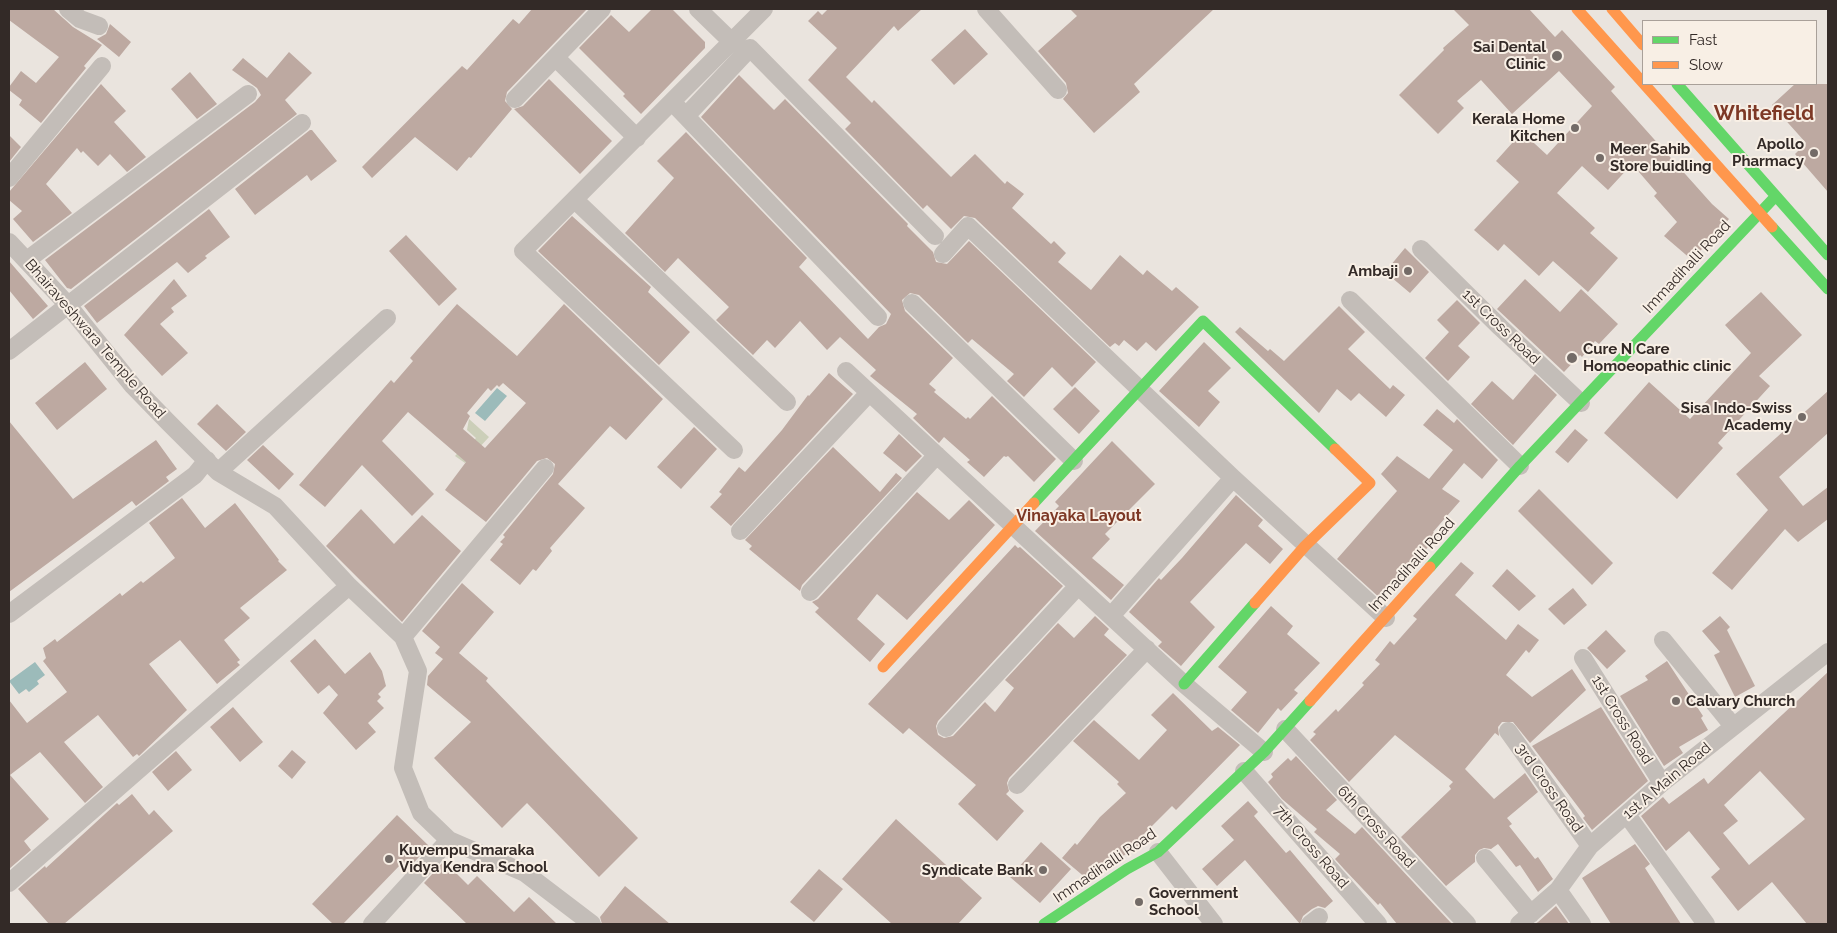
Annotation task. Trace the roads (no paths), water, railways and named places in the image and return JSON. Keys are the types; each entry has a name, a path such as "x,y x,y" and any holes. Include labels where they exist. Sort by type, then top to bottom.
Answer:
{"street":[{"path":"68,9 80,18 99,26"},
{"path":"515,99 602,9"},
{"path":"698,9 732,42"},
{"path":"734,450 523,251 764,9"},
{"path":"986,9 1058,90"},
{"path":"1577,9 1642,82"},
{"path":"1612,9 1642,44"},
{"path":"686,116 750,48 935,236"},
{"path":"556,58 637,138"},
{"path":"9,178 102,66"},
{"path":"1645,85 1828,289"},
{"path":"1677,85 1828,256"},
{"path":"27,260 248,94"},
{"path":"673,102 878,318"},
{"path":"9,351 67,304 302,124"},
{"name":"Immadihalli Road","path":"1044,924 1127,869 1158,852 1264,752 1386,618 1520,466 1776,196"},
{"path":"575,200 787,402"},
{"path":"943,254 968,226 1233,478 1386,618"},
{"name":"Bhairaveshwara Temple Road","path":"9,242 67,304 133,386 213,466 275,506 349,586 403,637 418,670 403,768 421,813 449,840 525,873 592,924"},
{"name":"1st Cross Road","path":"1421,249 1581,403"},
{"path":"1350,300 1520,466"},
{"path":"912,303 1074,461"},
{"path":"9,614 195,475 213,466 387,318"},
{"path":"883,667 1203,321 1370,483 1306,546 1184,684"},
{"path":"846,371 1184,684 1264,752"},
{"path":"740,532 869,393"},
{"path":"810,592 937,455"},
{"path":"403,637 544,468"},
{"path":"1111,616 1233,478"},
{"path":"9,884 349,586"},
{"path":"946,728 1078,586"},
{"path":"1664,640 1733,726"},
{"path":"1017,785 1146,649"},
{"name":"1st A Main Road","path":"1525,919 1558,890 1590,846 1662,783 1828,652"},
{"name":"1st Cross Road","path":"1583,658 1662,783"},
{"name":"6th Cross Road","path":"1285,730 1467,924"},
{"name":"3rd Cross Road","path":"1508,731 1590,846"},
{"name":"7th Cross Road","path":"1244,771 1378,924"},
{"path":"1627,815 1706,924"},
{"path":"372,924 449,840"},
{"path":"1158,852 1214,924"},
{"path":"1485,858 1525,919"},
{"path":"1558,890 1582,924"}],"water":[{"path":"497,388 507,396 485,421 475,413"},
{"path":"35,662 45,675 37,681 39,684 29,692 26,689 19,694 9,681"}],"place":[{"name":"Sai Dental Clinic","path":"1557,56"},
{"name":"Kerala Home Kitchen","path":"1575,128"},
{"name":"Apollo Pharmacy","path":"1814,153"},
{"name":"Meer Sahib Store buidling","path":"1600,158"},
{"name":"Ambaji","path":"1408,271"},
{"name":"Cure N Care Homoeopathic clinic","path":"1572,358"},
{"name":"Sisa Indo-Swiss Academy","path":"1802,417"},
{"name":"Calvary Church","path":"1676,701"},
{"name":"Kuvempu Smaraka Vidya Kendra School","path":"389,859"},
{"name":"Syndicate Bank","path":"1043,870"},
{"name":"Government School","path":"1139,902"}],"district":[{"name":"Whitefield","path":"1764,114"},
{"name":"Vinayaka Layout","path":"1079,516"}]}
